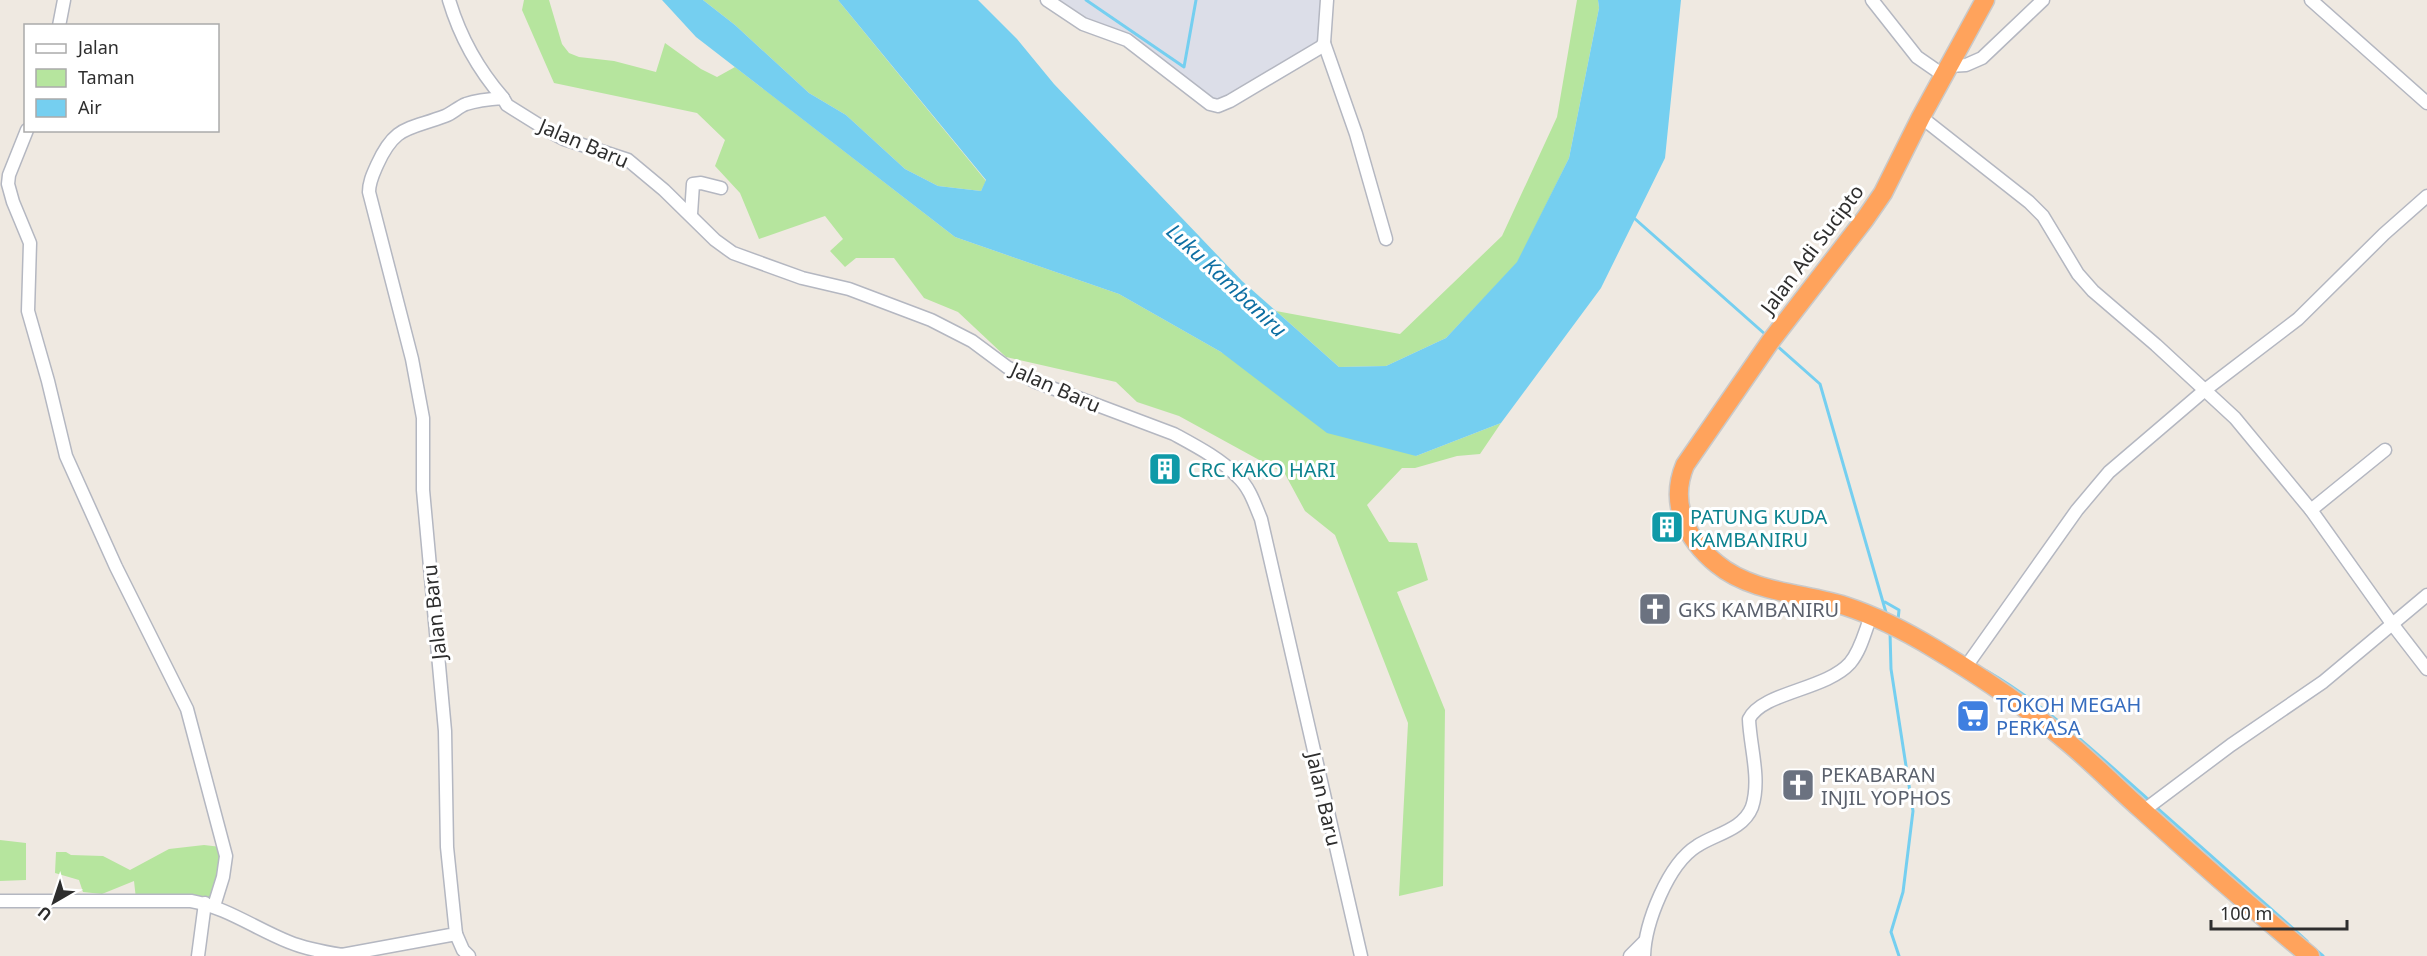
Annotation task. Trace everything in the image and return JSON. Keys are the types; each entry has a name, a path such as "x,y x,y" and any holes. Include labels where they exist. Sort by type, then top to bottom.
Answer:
{"highway":[{"name":"Jalan Adi Sucipto","path":"1874,617 1824,600 1767,588 1735,576 1718,565 1703,550 1683,522 1678,494 1680,476 1685,465 1774,335 1883,193 1921,117 1985,0"},
{"path":"1874,617 1968,663 1999,690 2149,806 2310,956"}],"street":[{"path":"60,24 64,0"},
{"path":"449,0 464,43 503,98"},
{"path":"1047,0 1083,24 1127,40 1210,104 1218,105 1230,101 1318,50 1324,43"},
{"path":"1327,0 1324,43 1356,134 1386,239"},
{"path":"1872,0 1917,57 1946,71 1982,58 2043,0"},
{"path":"2311,0 2427,103"},
{"name":"Jalan Baru","path":"456,934 447,847 445,730 423,490 423,418 412,360 392,288 369,184 390,139 400,132 449,115 464,105 480,100 503,98 507,105 564,139 628,160 691,214 714,240 733,254 802,278 849,290 931,320 972,341 1007,367 1036,382 1174,434 1194,445 1239,477 1251,494 1261,519 1361,956"},
{"path":"1921,117 2029,202 2043,216 2078,274 2093,291 2235,418 2311,510 2427,669"},
{"path":"26,132 9,175 8,184 30,243 28,311 66,456 116,567 187,709 225,856 223,877 209,905 198,956"},
{"path":"691,214 693,184 701,183 722,188"},
{"path":"1968,663 2096,486 2205,390 2294,324 2427,196"},
{"path":"2311,510 2385,450"},
{"path":"2149,806 2323,682 2427,596"},
{"path":"1644,956 1644,942 1664,887 1680,861 1695,847 1736,826 1745,819 1751,808 1755,789 1749,730 1749,719 1752,713 1768,703 1835,676 1850,662 1874,617"},
{"path":"0,901 116,902 177,899 209,905 290,943 325,954 342,955 362,952 456,934 463,950 469,956"},
{"path":"1630,956 1644,942"}],"shaded area":[{"path":"1053,0 1323,0 1320,42 1216,103 1129,37 1083,21"}],"green space":[{"path":"524,0 549,0 562,44 569,53 579,57 614,61 656,72 665,43 701,69 717,77 735,67 955,237 1119,294 1221,352 1416,456 1501,423 1480,454 1457,456 1415,468 1402,468 1367,505 1389,542 1417,543 1428,580 1397,592 1445,710 1443,886 1399,896 1408,723 1335,535 1305,511 1285,474 1179,416 1137,402 1116,382 1006,357 958,312 924,298 894,258 856,258 845,267 830,251 843,239 825,216 759,239 740,193 715,166 725,140 697,113 554,83 522,10"},
{"path":"703,0 838,0 986,181 981,191 938,186 905,169 846,115 809,93 735,25"},
{"path":"1577,0 1598,0 1599,8 1569,158 1518,262 1446,338 1386,366 1339,367 1276,311 1400,334 1502,236 1557,117"},
{"path":"0,840 26,843 26,880 0,881"},
{"path":"204,845 221,847 221,879 210,913 190,906 137,908 134,881 102,894 83,892 79,880 55,873 56,852 103,856 130,870 169,849"}],"water":[{"name":"Luku Kambaniru","path":"662,0 703,0 735,25 809,93 846,115 905,169 938,186 981,191 986,180 838,0 978,0 1017,39 1054,84 1242,281 1339,367 1386,366 1446,338 1517,262 1569,158 1599,8 1598,0 1681,0 1665,158 1601,288 1501,423 1416,456 1327,433 1221,352 1119,294 955,237 696,37"}],"waterway":[{"path":"1086,0 1184,67 1196,0"},
{"path":"1634,218 1766,335"},
{"path":"1775,344 1820,384 1887,616"},
{"path":"1885,602 1899,610 1898,620 1901,621"},
{"path":"1890,632 1891,669 1913,811 1903,892 1891,932 1899,956"},
{"path":"1987,671 2051,715 2150,801"},
{"path":"2155,806 2307,941"},
{"path":"2316,950 2323,956"}],"place":[{"name":"CRC KAKO HARI","path":"1165,469"},
{"name":"PATUNG KUDA KAMBANIRU","path":"1667,527"},
{"name":"GKS KAMBANIRU","path":"1655,609"},
{"name":"TOKOH MEGAH PERKASA","path":"1973,716"},
{"name":"PEKABARAN INJIL YOPHOS","path":"1798,785"}]}
